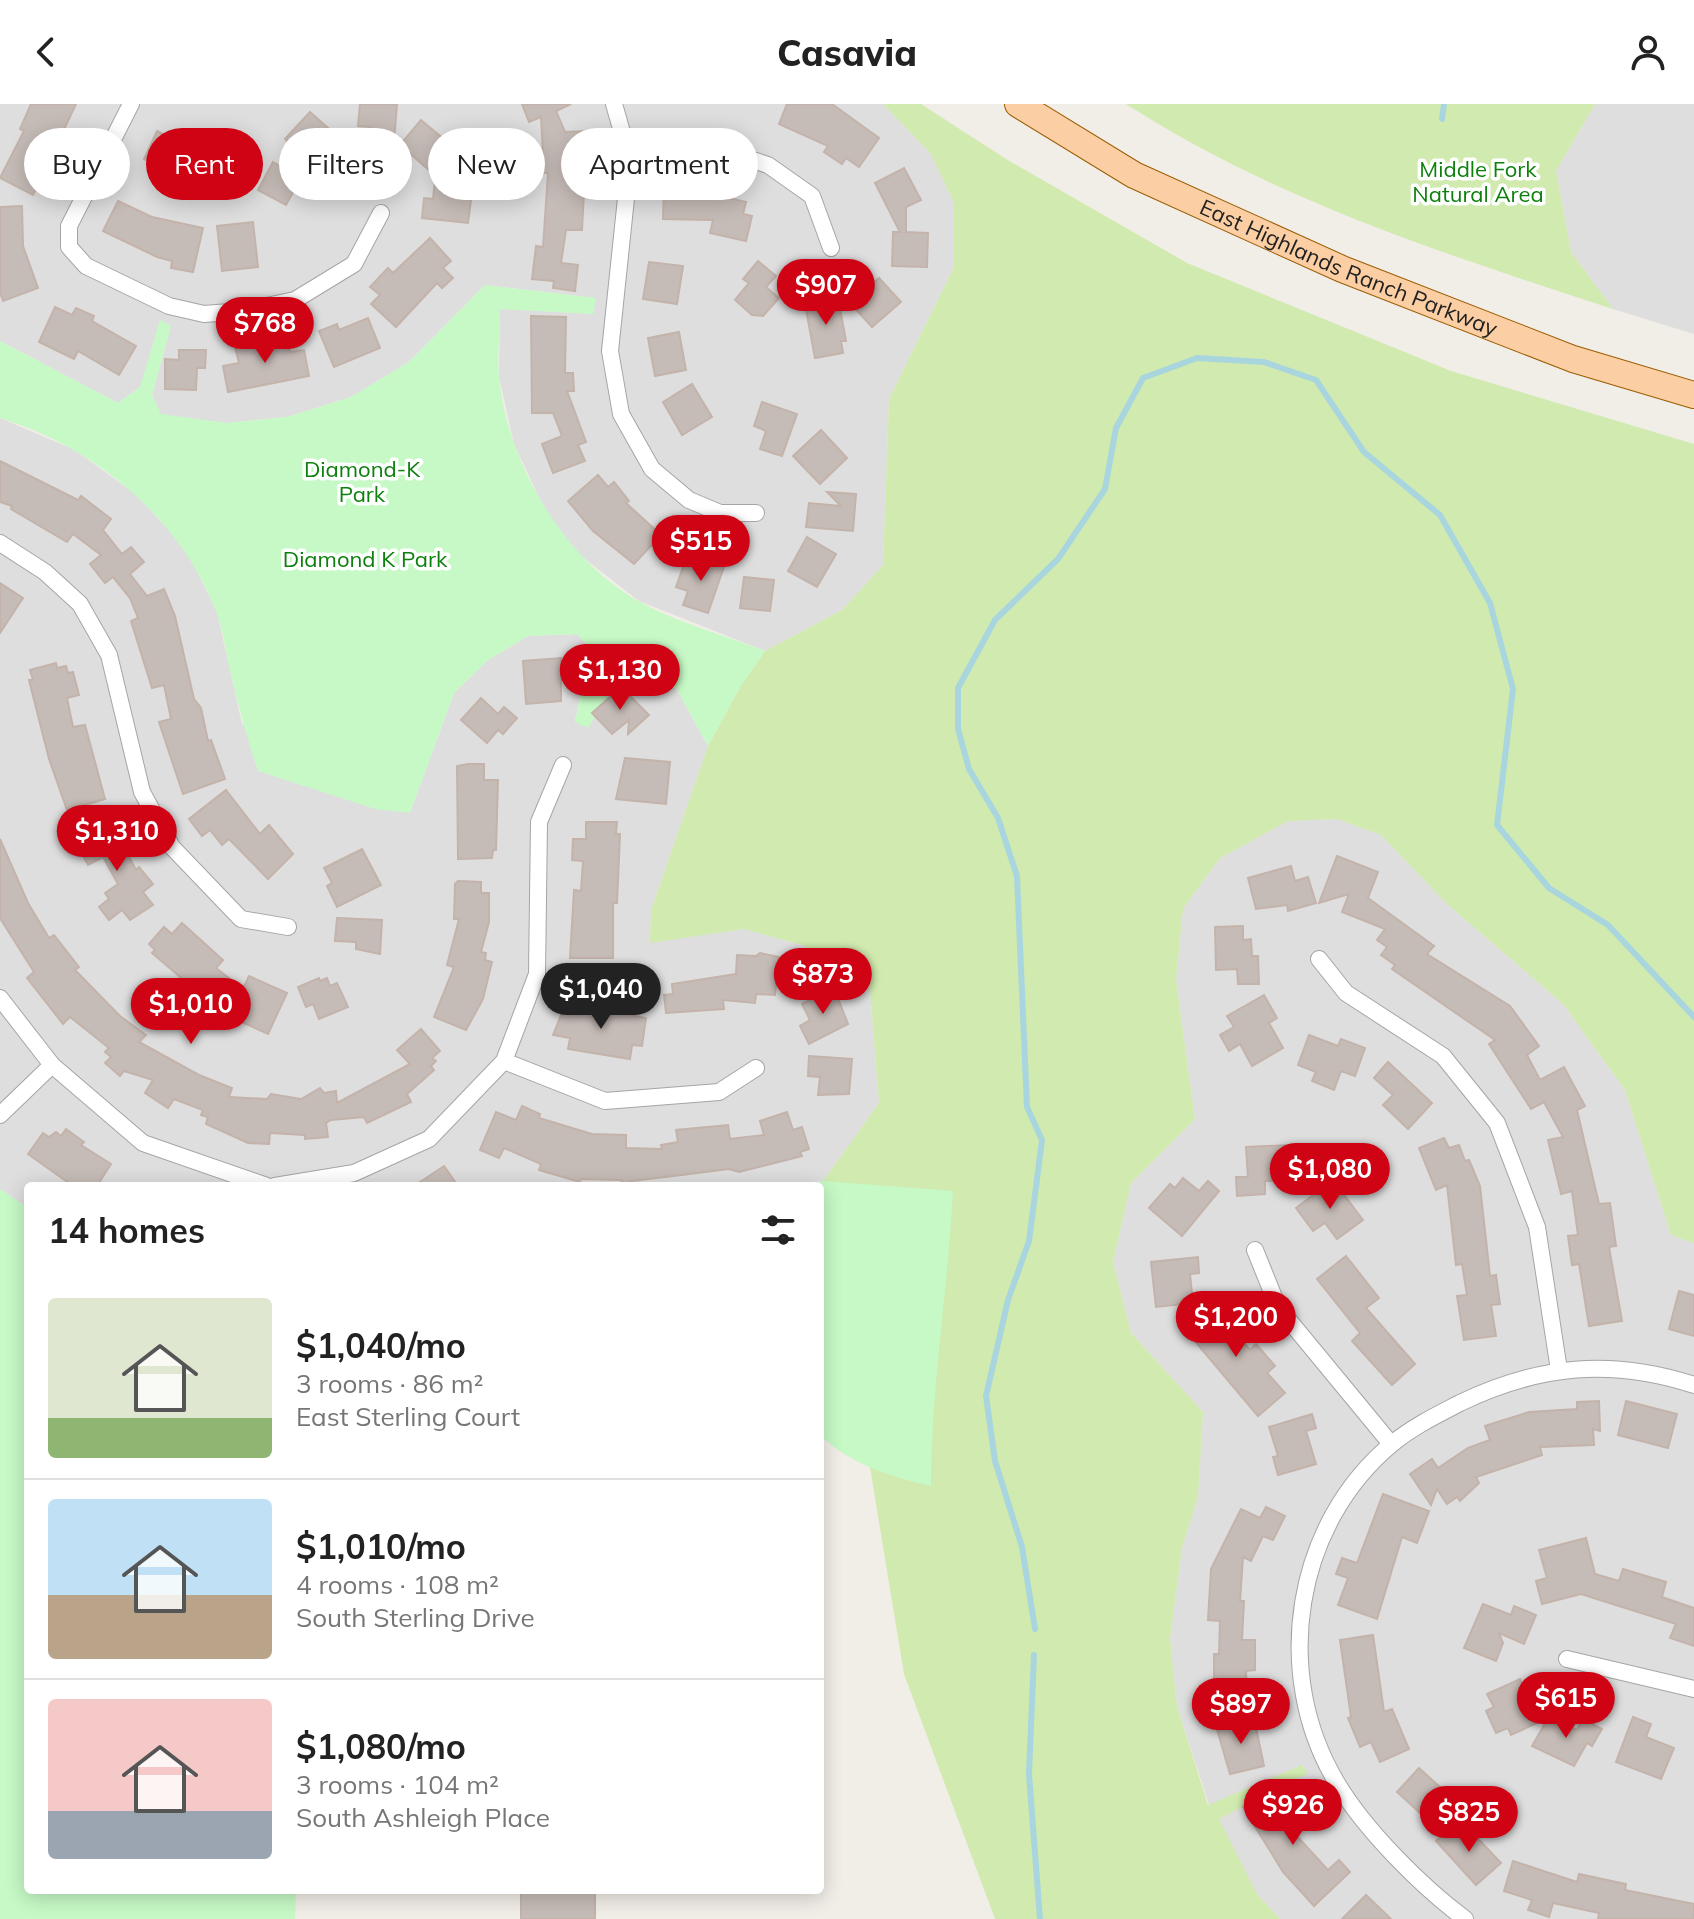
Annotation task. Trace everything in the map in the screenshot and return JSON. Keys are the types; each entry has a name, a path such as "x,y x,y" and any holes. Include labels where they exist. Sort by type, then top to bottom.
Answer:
{"main road":[{"name":"East Highlands Ranch Parkway","path":"1018,104 1134,175 1342,269 1573,359 1694,395"}],"street":[{"path":"131,104 69,226 69,247 86,266 169,306 204,314 243,311 295,300 354,264 381,213"},
{"path":"614,104 621,128"},
{"path":"758,162 768,165 812,196 831,248"},
{"path":"626,200 610,351 621,414 652,469 689,500 720,513 756,513"},
{"path":"0,543 45,572 80,604 102,642 109,655 142,792 172,847 241,919 288,927"},
{"path":"299,1182 354,1173 429,1139 504,1061 537,974 539,822 563,765"},
{"path":"1319,959 1346,993 1443,1056 1497,1123 1537,1227 1559,1370"},
{"path":"0,998 52,1065 143,1143 255,1182"},
{"path":"504,1061 605,1101 719,1092 756,1068"},
{"path":"0,1115 52,1065"},
{"path":"1255,1250 1278,1307 1391,1444"},
{"path":"1465,1919 1373,1831 1337,1785 1316,1738 1301,1683 1298,1656 1302,1602 1325,1529 1354,1485 1391,1444 1422,1422 1476,1395 1559,1370 1632,1368 1694,1385"},
{"path":"1567,1659 1694,1689"}],"shaded area":[{"path":"0,104 883,104 931,154 953,201 954,267 889,399 883,565 842,610 765,651 639,601 576,552 544,508 514,444 499,377 500,308 592,314 595,298 485,285 409,362 351,397 287,417 227,423 161,415 152,395 171,326 140,387 118,403 0,341"},
{"path":"1595,104 1694,104 1694,334 1613,309 1571,252 1556,171"},
{"path":"0,418 75,450 138,496 187,551 217,612 242,724 410,813 454,693 488,660 528,636 577,634 590,648 575,721 588,727 626,663 646,659 670,677 708,746 651,910 650,942 744,929 802,945 869,978 879,1103 823,1181 24,1182 24,1205 0,1189"},
{"path":"1337,819 1381,835 1447,904 1563,1004 1625,1090 1671,1235 1694,1243 1694,1919 1280,1919 1257,1894 1218,1818 1307,1773 1303,1765 1209,1805 1177,1706 1170,1638 1182,1548 1198,1497 1203,1412 1131,1333 1113,1262 1131,1183 1195,1119 1176,980 1183,909 1220,858 1288,821"}],"green space":[{"path":"883,104 921,104 1006,159 1187,263 1451,371 1694,444 1694,1243 1671,1235 1625,1090 1563,1004 1447,904 1381,835 1337,819 1288,821 1220,858 1183,909 1176,980 1195,1119 1131,1183 1113,1262 1131,1333 1203,1412 1198,1497 1182,1548 1170,1638 1177,1706 1208,1805 1302,1765 1308,1773 1219,1819 1257,1894 1280,1919 995,1919 904,1674 823,1181 879,1103 869,978 802,945 744,929 650,943 651,910 708,746 740,687 765,651 842,610 883,565 889,399 954,267 953,201 931,154"},
{"name":"Middle Fork Natural Area","path":"1126,104 1595,104 1556,171 1571,252 1613,309 1424,245 1301,197 1241,169"},
{"name":"Diamond K Park","path":"485,285 596,298 593,314 500,309 498,368 513,441 544,505 564,534 612,584 640,602 685,623 765,651 740,687 708,746 670,677 646,659 626,664 588,728 575,722 590,648 577,634 528,636 488,660 454,693 410,813 375,809 258,771 216,611 200,577 157,517 130,490 69,447 0,418 0,341 118,403 140,387 160,320 171,326 152,395 161,414 227,423 287,417 351,397 409,362"},
{"path":"823,1181 953,1191 934,1412 931,1486 858,1462 824,1438 824,1182 818,1182"},
{"path":"0,1189 24,1205 24,1894 296,1894 295,1919 0,1919"}],"building":[{"path":"31,104 76,104 65,128 20,129"},
{"path":"360,104 397,104 395,128 358,126"},
{"path":"522,104 571,104 556,111 563,128 561,200 584,200 582,230 566,230 561,263 578,265 575,291 553,288 554,281 532,279 536,246 543,247 548,173 545,173 545,128 542,128 541,117 529,122"},
{"path":"787,104 832,104 879,138 859,167 846,158 842,164 824,152 828,146 779,124"},
{"path":"310,112 328,128 295,128"},
{"path":"421,120 431,128 428,128 428,169 412,155 412,131"},
{"path":"24,131 24,190 0,178"},
{"path":"273,162 279,165 279,200 289,200 286,205 263,193 263,181"},
{"path":"904,168 921,200 906,207 906,232 928,233 927,267 892,266 893,232 900,232 875,183"},
{"path":"424,198 471,200 468,223 422,218"},
{"path":"664,200 737,200 746,202 743,214 752,216 746,241 710,233 713,220 663,219"},
{"path":"118,201 152,217 203,228 193,272 171,268 172,261 103,231"},
{"path":"22,206 23,246 38,288 3,301 0,292 0,207"},
{"path":"253,222 258,267 222,271 217,226"},
{"path":"430,238 451,261 443,268 453,278 442,288 437,283 396,327 371,304 380,295 370,287 388,268 393,273"},
{"path":"758,261 776,276 766,287 779,298 763,316 752,315 735,300 749,283 743,279"},
{"path":"649,262 683,266 677,304 643,299"},
{"path":"879,278 901,302 872,327 851,304"},
{"path":"838,298 846,341 841,341 843,353 815,358 805,304"},
{"path":"55,307 72,315 76,308 94,316 92,321 136,346 119,375 78,351 74,359 39,342"},
{"path":"531,316 566,317 565,373 573,373 574,391 567,391 586,442 578,445 585,461 553,473 542,444 562,436 553,413 532,413"},
{"path":"368,318 380,348 334,367 319,331 337,324 339,330"},
{"path":"679,332 686,370 655,376 648,338"},
{"path":"287,336 290,352 304,350 309,376 228,392 223,366 239,363 235,347"},
{"path":"179,350 206,350 205,368 197,368 196,390 165,389 165,359 179,360"},
{"path":"692,384 712,417 682,435 663,402"},
{"path":"762,402 797,414 782,456 760,449 766,431 754,426"},
{"path":"821,430 847,458 820,484 793,456"},
{"path":"0,461 78,500 81,496 111,519 103,530 122,554 131,547 144,562 130,574 147,596 164,589 175,616 194,699 201,708 208,741 211,740 225,779 183,794 159,722 171,719 164,685 152,688 131,621 138,618 130,598 113,577 105,583 90,564 101,555 73,534 67,542 11,509 12,506 0,502"},
{"path":"598,475 608,487 614,482 629,501 626,503 661,535 634,564 593,531 568,501"},
{"path":"827,492 856,494 853,531 806,527 809,503 841,506"},
{"path":"807,537 836,554 817,587 788,571"},
{"path":"704,554 726,561 708,613 683,605 688,591 676,587 684,564 699,569"},
{"path":"744,577 774,580 770,611 740,608"},
{"path":"0,583 23,598 0,633"},
{"path":"561,658 561,701 526,704 523,661"},
{"path":"56,663 57,668 66,666 68,673 73,672 79,695 67,698 73,727 85,725 105,799 67,810 49,759 29,680 33,680 30,670"},
{"path":"621,687 649,715 628,734 629,720 612,734 592,713"},
{"path":"481,698 498,714 504,707 517,718 503,734 498,730 487,743 461,720"},
{"path":"625,758 670,762 666,804 616,799"},
{"path":"484,764 484,780 498,780 496,850 493,850 492,858 458,859 457,766"},
{"path":"226,790 260,834 269,825 293,854 268,879 229,839 222,845 210,830 202,836 189,819"},
{"path":"586,822 617,822 616,834 620,834 617,903 613,903 613,958 570,958 574,890 581,891 583,861 572,860 573,839 586,839"},
{"path":"99,825 104,833 109,830 112,837 117,834 136,870 139,867 153,884 143,892 153,905 130,920 122,910 109,920 99,907 109,899 105,893 118,884 103,857 88,865 74,839"},
{"path":"0,839 28,903 49,938 54,935 79,967 75,970 120,1016 146,1035 139,1042 199,1075 232,1088 229,1097 267,1099 271,1094 301,1099 320,1088 324,1093 336,1091 337,1103 410,1064 397,1050 421,1029 440,1051 432,1058 436,1061 431,1066 434,1070 407,1094 411,1102 367,1123 364,1117 331,1120 326,1123 328,1137 305,1139 305,1135 270,1133 269,1144 248,1143 206,1124 208,1117 201,1115 203,1110 174,1099 168,1108 145,1093 153,1080 124,1071 120,1076 105,1063 111,1057 105,1052 109,1048 70,1017 63,1024 27,978 34,972 0,918"},
{"path":"362,849 381,885 337,907 327,886 332,883 324,868"},
{"path":"1337,856 1378,872 1368,898 1434,946 1427,954 1510,1006 1539,1046 1527,1055 1540,1080 1564,1067 1585,1106 1577,1110 1599,1204 1610,1203 1616,1246 1609,1247 1622,1321 1589,1326 1579,1264 1572,1265 1568,1236 1578,1235 1572,1191 1561,1194 1548,1140 1563,1137 1544,1102 1531,1109 1489,1044 1495,1040 1392,969 1395,965 1381,955 1387,947 1377,940 1385,929 1342,912 1349,894 1319,903"},
{"path":"1291,866 1295,881 1308,877 1316,903 1288,911 1287,905 1256,909 1248,878"},
{"path":"458,881 481,882 481,893 489,893 489,922 481,952 486,953 485,960 492,962 483,999 466,1030 434,1017 454,967 447,965 459,919 454,919 455,884"},
{"path":"337,918 382,920 380,954 356,949 356,942 335,941"},
{"path":"182,923 223,960 216,968 243,989 249,976 287,993 268,1034 222,1013 152,953 155,950 149,944 164,927 172,934"},
{"path":"1243,926 1243,940 1251,939 1252,956 1258,956 1259,984 1238,984 1237,969 1216,970 1215,927"},
{"path":"760,953 779,957 775,995 756,994 755,1003 723,1000 724,1009 666,1013 664,995 673,994 672,984 736,974 737,955 756,956"},
{"path":"319,978 320,981 327,978 330,986 337,983 348,1007 319,1019 313,1004 306,1007 298,987"},
{"path":"834,988 848,1024 809,1044 800,1026 810,1020 802,1004"},
{"path":"1264,995 1277,1018 1269,1023 1283,1048 1252,1066 1240,1044 1229,1051 1220,1035 1234,1027 1227,1016"},
{"path":"575,1005 646,1018 642,1046 632,1045 630,1059 568,1049 570,1038 553,1035 564,1008 574,1010"},
{"path":"1309,1035 1338,1046 1341,1039 1365,1048 1355,1076 1341,1071 1334,1090 1312,1081 1316,1072 1298,1065"},
{"path":"809,1056 852,1059 849,1094 818,1095 820,1077 808,1076"},
{"path":"1388,1062 1432,1103 1408,1129 1383,1105 1393,1095 1374,1078"},
{"path":"522,1106 540,1114 539,1118 592,1134 626,1135 626,1148 662,1149 661,1145 678,1142 676,1130 728,1125 730,1139 764,1135 760,1121 787,1112 793,1130 802,1127 809,1149 800,1152 802,1156 739,1172 729,1169 630,1182 581,1179 580,1182 539,1170 541,1164 504,1148 499,1158 480,1150 496,1112 516,1120"},
{"path":"66,1129 84,1142 81,1145 111,1164 100,1182 67,1182 28,1154 43,1133 49,1137 56,1132 61,1136"},
{"path":"1444,1138 1449,1148 1459,1145 1480,1186 1490,1276 1496,1275 1500,1304 1491,1305 1496,1336 1464,1340 1457,1296 1467,1295 1462,1264 1456,1265 1447,1185 1436,1190 1419,1148"},
{"path":"1289,1145 1290,1180 1265,1181 1265,1194 1237,1196 1236,1177 1248,1177 1246,1147"},
{"path":"444,1166 455,1182 420,1182"},
{"path":"1183,1178 1199,1191 1208,1181 1219,1191 1182,1236 1149,1208 1170,1184 1175,1188"},
{"path":"1333,1180 1363,1220 1337,1239 1325,1223 1313,1231 1296,1208"},
{"path":"1346,1256 1379,1298 1366,1308 1415,1364 1392,1385 1352,1341 1360,1333 1317,1279"},
{"path":"1198,1257 1199,1273 1190,1274 1193,1303 1156,1307 1151,1262"},
{"path":"1679,1291 1694,1295 1694,1336 1669,1329"},
{"path":"1214,1300 1250,1350 1256,1344 1275,1366 1267,1373 1285,1393 1258,1416 1188,1333 1198,1324 1193,1317"},
{"path":"1599,1401 1600,1431 1593,1429 1594,1445 1540,1447 1542,1455 1476,1477 1479,1483 1460,1501 1457,1497 1447,1504 1437,1489 1431,1505 1410,1474 1432,1459 1438,1468 1468,1448 1490,1440 1485,1426 1529,1412 1577,1409 1577,1402"},
{"path":"1626,1401 1677,1414 1668,1448 1618,1435"},
{"path":"1312,1414 1316,1428 1306,1431 1316,1464 1278,1475 1273,1457 1278,1456 1269,1427"},
{"path":"1383,1494 1429,1511 1417,1543 1402,1537 1377,1619 1338,1605 1348,1578 1336,1574 1342,1558 1357,1563"},
{"path":"1266,1507 1285,1516 1273,1540 1263,1536 1251,1561 1243,1557 1240,1601 1244,1601 1242,1640 1255,1640 1255,1670 1246,1671 1247,1698 1214,1699 1214,1654 1219,1654 1220,1621 1208,1620 1211,1569 1241,1509 1260,1518"},
{"path":"1586,1538 1595,1574 1619,1581 1623,1569 1666,1582 1662,1597 1694,1608 1694,1646 1670,1638 1676,1624 1581,1594 1542,1604 1536,1581 1547,1578 1539,1550"},
{"path":"1483,1604 1511,1615 1514,1606 1536,1615 1524,1644 1499,1633 1503,1643 1496,1661 1464,1648"},
{"path":"1373,1635 1384,1712 1392,1709 1409,1749 1380,1762 1371,1742 1360,1747 1348,1718 1351,1717 1340,1640"},
{"path":"1520,1679 1539,1722 1511,1735 1508,1728 1496,1733 1486,1711 1494,1707 1487,1694"},
{"path":"1633,1717 1651,1724 1646,1737 1674,1748 1661,1779 1616,1762"},
{"path":"1254,1718 1264,1766 1230,1774 1216,1726"},
{"path":"1548,1718 1577,1730 1583,1719 1602,1729 1592,1746 1587,1743 1574,1766 1532,1746"},
{"path":"1419,1768 1452,1798 1430,1822 1397,1792"},
{"path":"1271,1789 1292,1814 1297,1810 1308,1827 1295,1834 1328,1870 1339,1860 1350,1872 1314,1906 1283,1872 1243,1807"},
{"path":"1466,1826 1501,1863 1476,1885 1436,1841 1448,1830 1454,1837"},
{"path":"1513,1861 1577,1882 1579,1874 1626,1884 1625,1890 1694,1904 1694,1919 1598,1919 1599,1913 1553,1903 1549,1917 1528,1910 1532,1900 1504,1891"},
{"path":"521,1894 595,1894 595,1919 521,1919"},
{"path":"1366,1895 1391,1919 1342,1919"}],"waterway":[{"path":"1442,119 1444,104"},
{"path":"1035,1629 1022,1547 995,1461 986,1396 1008,1300 1029,1241 1042,1140 1027,1107 1017,876 998,818 969,769 958,729 958,688 995,620 1058,559 1105,489 1116,428 1143,378 1197,358 1264,362 1316,380 1364,452 1440,515 1490,603 1513,689 1497,825 1549,888 1608,925 1694,1017"},
{"path":"1034,1655 1029,1774 1040,1919"}],"park label":[{"name":"Diamond-K Park","path":"362,482"}]}
